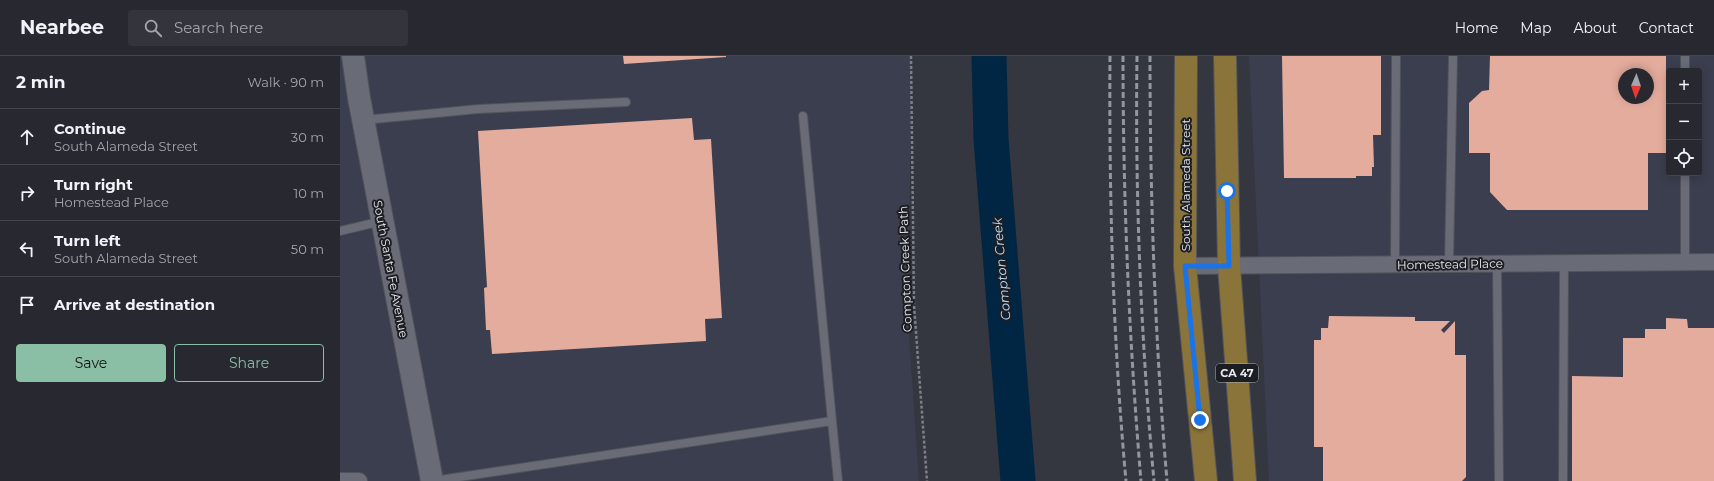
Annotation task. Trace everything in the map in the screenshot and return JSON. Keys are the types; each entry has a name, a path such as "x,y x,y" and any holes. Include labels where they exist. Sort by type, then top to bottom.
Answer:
{"main road":[{"name":"South Santa Fe Avenue","path":"353,56 363,120 432,481"},
{"name":"South Alameda Street","path":"1186,56 1185,266 1206,481"},
{"name":"CA 47","path":"1225,56 1229,266 1245,481"}],"street":[{"name":"Homestead Place","path":"1185,266 1714,262"},
{"path":"340,481 358,481"}],"lane":[{"path":"1395,264 1396,56"},
{"path":"1449,264 1453,56"},
{"path":"1685,56 1685,68"},
{"path":"363,120 478,109 626,102"},
{"path":"803,116 838,481"},
{"path":"1684,262 1685,176"},
{"path":"340,231 382,221"},
{"path":"1497,263 1499,481"},
{"path":"1562,481 1564,263"},
{"path":"432,481 832,421"}],"path":[{"name":"Compton Creek Path","path":"911,56 914,305 927,481"}],"shaded area":[{"path":"340,56 912,56 908,321 919,481 340,481"},
{"path":"1249,56 1714,56 1714,481 1269,481"}],"building":[{"path":"623,56 726,56 726,57 624,64"},
{"path":"1282,56 1381,56 1381,135 1373,135 1374,167 1372,167 1372,176 1356,176 1356,178 1284,178"},
{"path":"1490,56 1666,56 1666,153 1648,153 1648,210 1507,210 1490,192 1490,153 1469,153 1469,103 1482,91 1489,90"},
{"path":"692,118 694,140 711,139 722,318 705,319 706,341 492,354 490,330 486,330 484,288 487,287 478,131"},
{"path":"1329,316 1415,317 1415,321 1450,321 1441,330 1444,333 1455,321 1455,355 1466,355 1466,477 1462,481 1323,481 1323,447 1314,447 1314,340 1321,340 1321,328 1328,328"},
{"path":"1666,318 1687,319 1688,328 1714,328 1714,481 1572,481 1572,376 1623,377 1623,338 1645,338 1645,329 1666,329"}],"waterway":[{"name":"Compton Creek","path":"989,56 991,139 1018,481"}],"railway":[{"path":"1110,56 1111,216 1115,322 1126,481"},
{"path":"1123,56 1124,162 1128,268 1133,375 1141,481"},
{"path":"1137,56 1137,162 1142,322 1154,481"},
{"path":"1150,56 1154,269 1159,375 1167,481"}],"route":[{"path":"1200,420 1185,266 1229,266 1227,191"}]}
